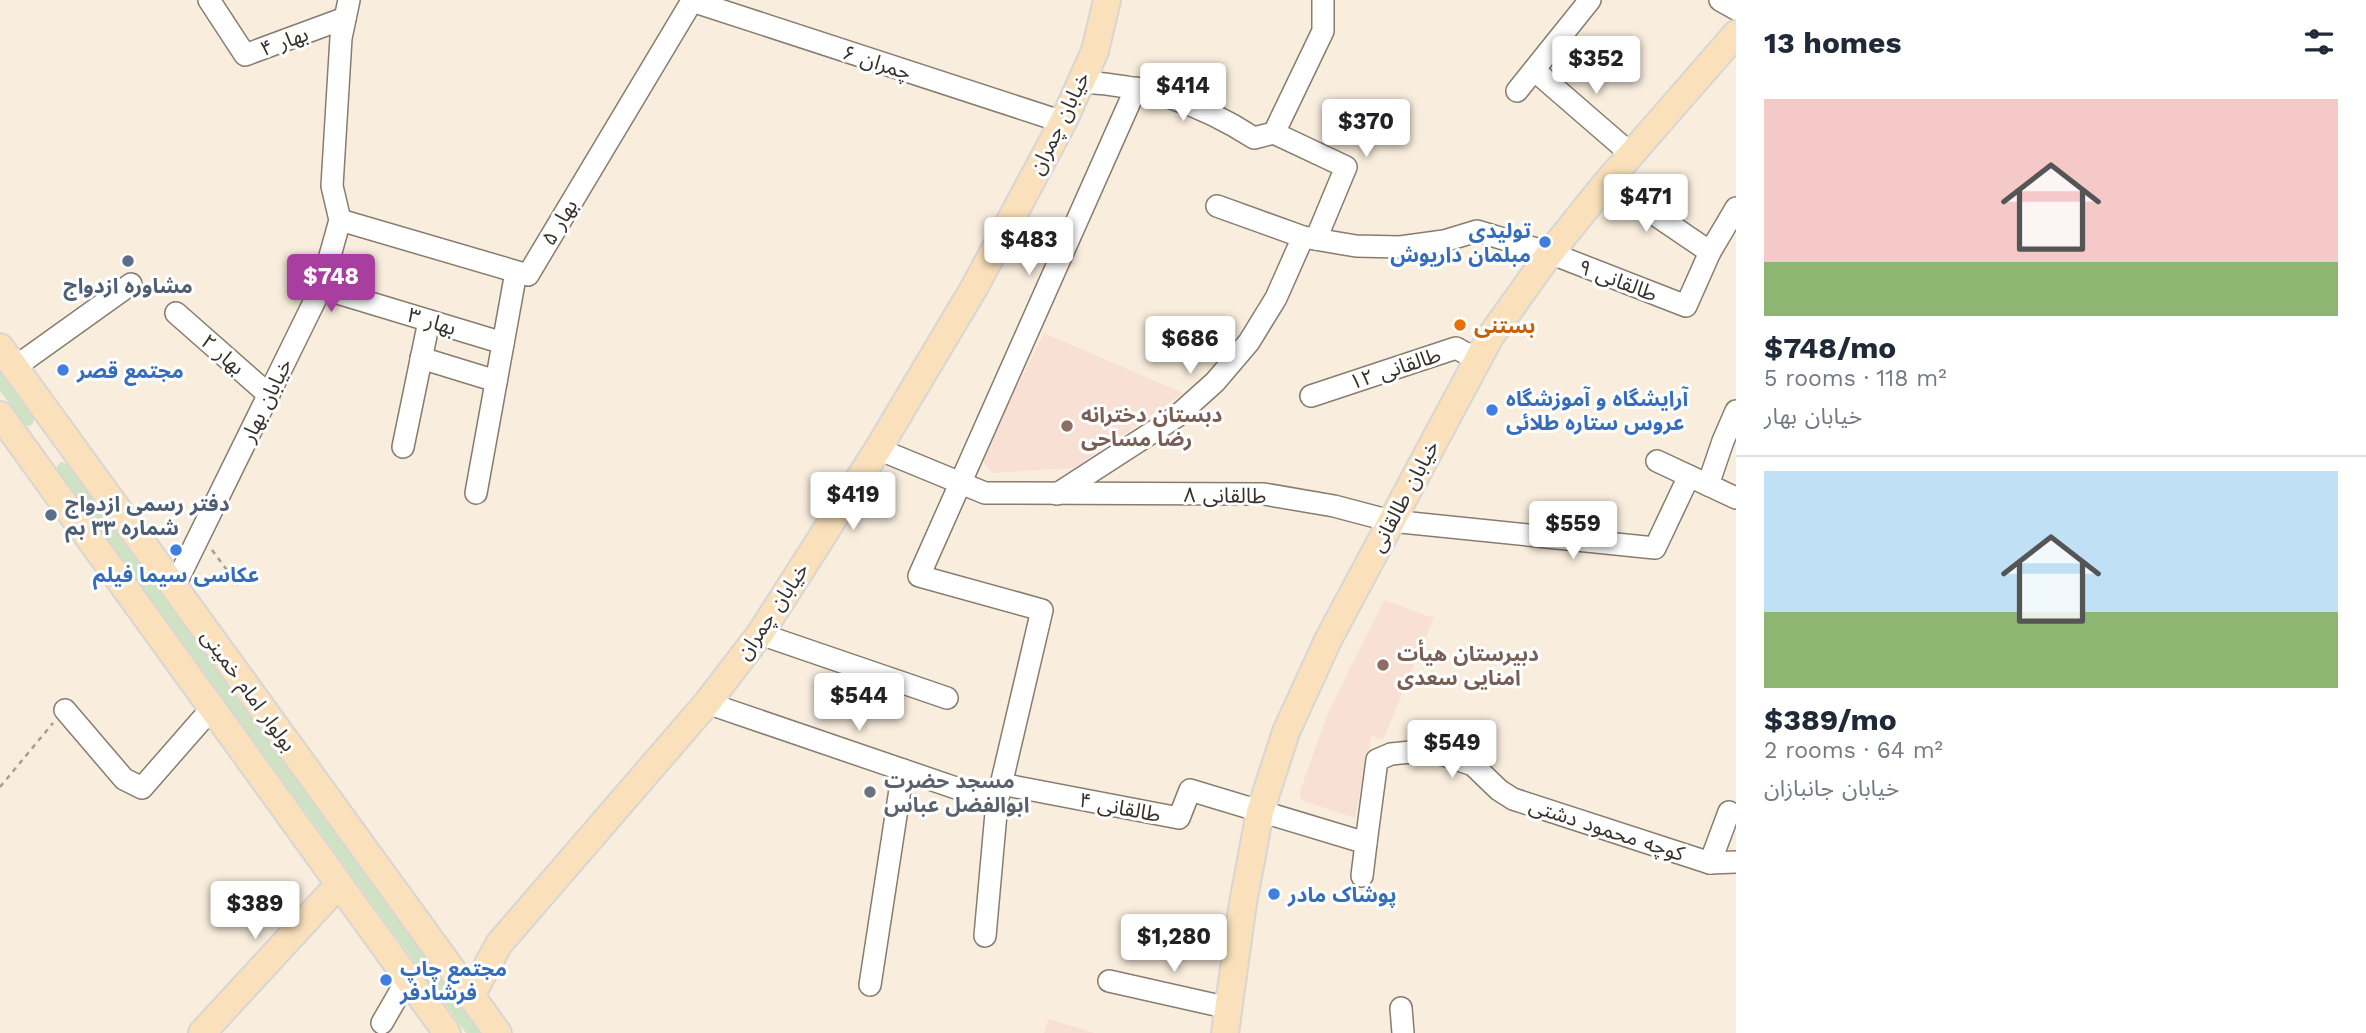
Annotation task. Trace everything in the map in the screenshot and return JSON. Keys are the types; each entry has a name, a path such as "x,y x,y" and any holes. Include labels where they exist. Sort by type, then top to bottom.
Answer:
{"main road":[{"name":"خیابان چمران","path":"471,996 499,944 707,703 760,634 878,449 974,288 1063,122 1095,51 1107,0"},
{"name":"خیابان طالقانی","path":"1227,1021 1243,903 1260,811 1286,732 1328,640 1490,337 1549,253 1736,34"},
{"name":"بولوار امام خمینی","path":"7,357 498,1033"},
{"name":"بولوار امام خمینی","path":"0,415 447,1033"},
{"path":"29,456 62,432"},
{"path":"202,1033 331,893 341,886"}],"street":[{"name":"بهار ۴","path":"209,0 245,55 347,9"},
{"path":"1274,133 1323,32 1323,0"},
{"path":"1517,91 1590,0"},
{"path":"1720,0 1736,9"},
{"name":"چمران ۶","path":"692,1 1063,122"},
{"name":"بهار ۵","path":"516,271 527,275 692,1"},
{"name":"خیابان بهار","path":"173,585 321,288 340,220 332,186 341,38 347,9"},
{"path":"1534,70 1631,154"},
{"path":"1057,494 1176,417 1215,382 1249,342 1276,298 1346,167 1274,133 1254,138 1225,119 1188,103 1136,88 1110,83 1080,82"},
{"path":"985,936 999,793 1042,610 919,576 1136,88"},
{"path":"1607,182 1710,252 1736,208"},
{"name":"طالقانی ۹","path":"1217,206 1309,238 1356,246 1400,247 1444,241 1477,231 1549,253 1686,306 1710,252"},
{"path":"340,220 516,271 476,493"},
{"path":"7,357 131,284"},
{"name":"بهار ۳","path":"321,288 503,343"},
{"name":"بهار ۲","path":"176,313 269,395"},
{"path":"403,447 429,321"},
{"name":"طالقانی ۱۲","path":"1311,396 1456,348 1478,360"},
{"path":"421,358 496,381"},
{"path":"1699,480 1736,411"},
{"name":"طالقانی ۸","path":"878,449 985,494 1264,494 1334,506 1391,521 1655,548 1699,480"},
{"path":"1657,461 1736,498"},
{"path":"760,634 947,698"},
{"path":"707,703 903,770 999,793"},
{"path":"65,710 124,779 142,788 212,708"},
{"name":"کوچه محمود دشتی","path":"1366,843 1377,760 1391,754 1421,751 1444,755 1473,765 1499,790 1513,799 1710,863"},
{"path":"870,985 903,770"},
{"name":"طالقانی ۴","path":"999,793 1179,818 1190,790 1260,811"},
{"path":"1260,811 1366,843 1362,876"},
{"path":"1729,812 1710,863 1736,863"},
{"path":"382,1023 408,978"},
{"path":"1110,981 1227,1021"},
{"path":"1401,1007 1403,1033"}],"path":[{"path":"200,533 238,585"},
{"path":"0,786 65,710"}],"shaded area":[{"name":"دبستان دخترانه رضا مساحی","path":"1044,333 1183,393 1075,468 992,473 981,459"},
{"name":"دبیرستان هیأت امنایی سعدی","path":"1384,600 1434,618 1383,740 1371,736 1355,818 1301,800 1300,791 1328,713"},
{"path":"1049,1019 1094,1033 1044,1033"}],"green space":[{"path":"0,372 33,417 32,425 24,424 0,391"},
{"path":"61,462 67,464 480,1033 466,1033 58,471 57,466"}],"place":[{"name":"تولیدی مبلمان داریوش","path":"1545,242"},
{"name":"مشاوره ازدواج","path":"128,261"},
{"name":"بستنی","path":"1460,325"},
{"name":"مجتمع قصر","path":"63,370"},
{"name":"آرایشگاه و آموزشگاه عروس ستاره طلائی","path":"1492,410"},
{"name":"دبستان دخترانه رضا مساحی","path":"1067,426"},
{"name":"دفتر رسمی ازدواج شماره ۳۳ بم","path":"51,515"},
{"name":"عکاسی سیما فیلم","path":"176,550"},
{"name":"دبیرستان هیأت امنایی سعدی","path":"1383,665"},
{"name":"مسجد حضرت ابوالفضل عباس","path":"870,792"},
{"name":"پوشاک مادر","path":"1274,894"},
{"name":"مجتمع چاپ فرشادفر","path":"386,980"}]}
